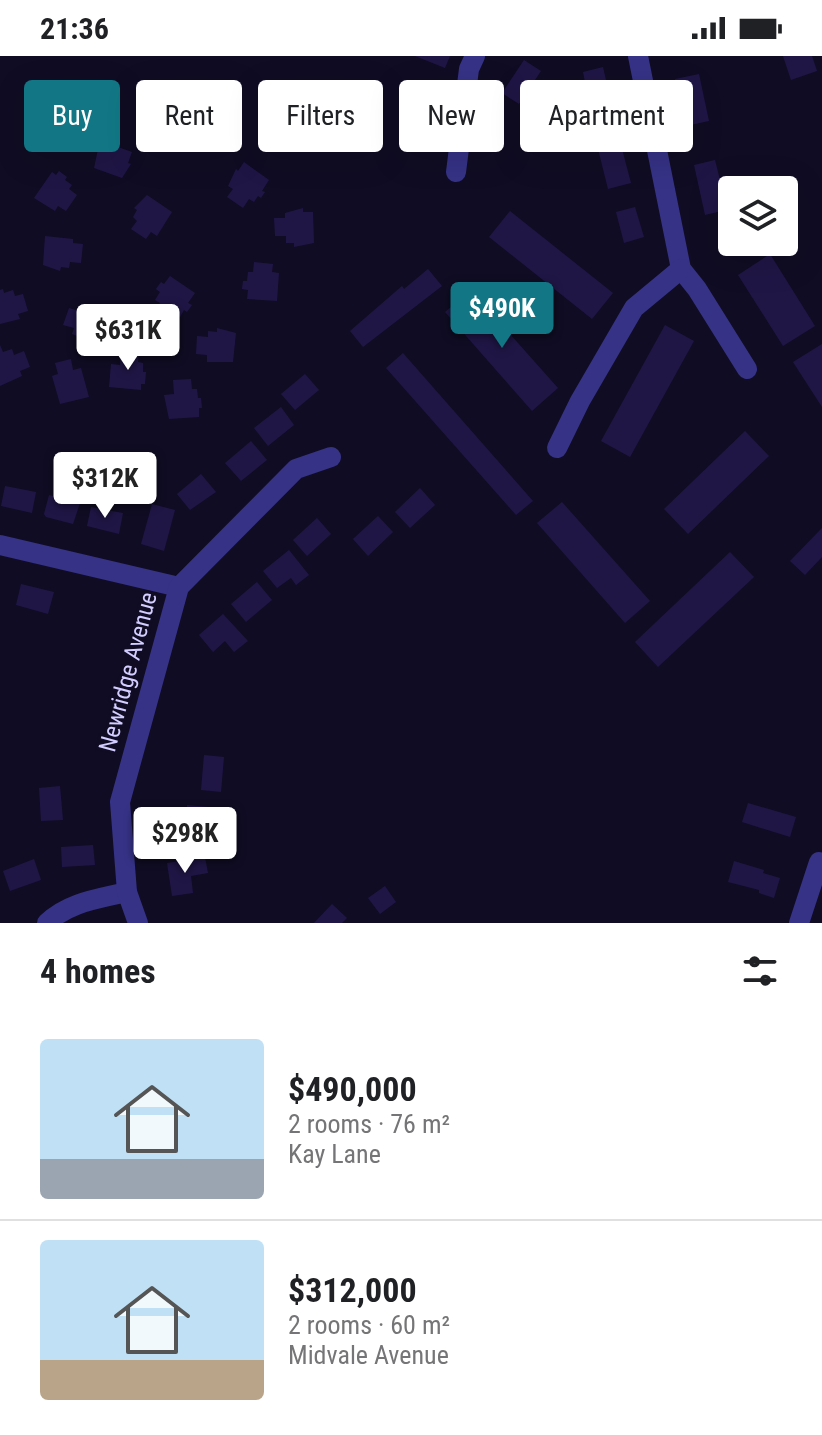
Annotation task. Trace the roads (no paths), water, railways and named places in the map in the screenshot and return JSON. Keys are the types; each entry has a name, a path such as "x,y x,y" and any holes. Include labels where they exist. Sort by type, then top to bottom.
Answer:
{"street":[{"path":"456,172 469,69 475,56"},
{"path":"638,56 681,269 747,369"},
{"path":"557,448 580,401 634,308 681,269"},
{"name":"Newridge Avenue","path":"138,923 127,892 120,802 179,587 296,469 331,457"},
{"path":"0,545 179,587"},
{"path":"799,923 819,862"},
{"path":"47,923 77,904 127,892"}]}
